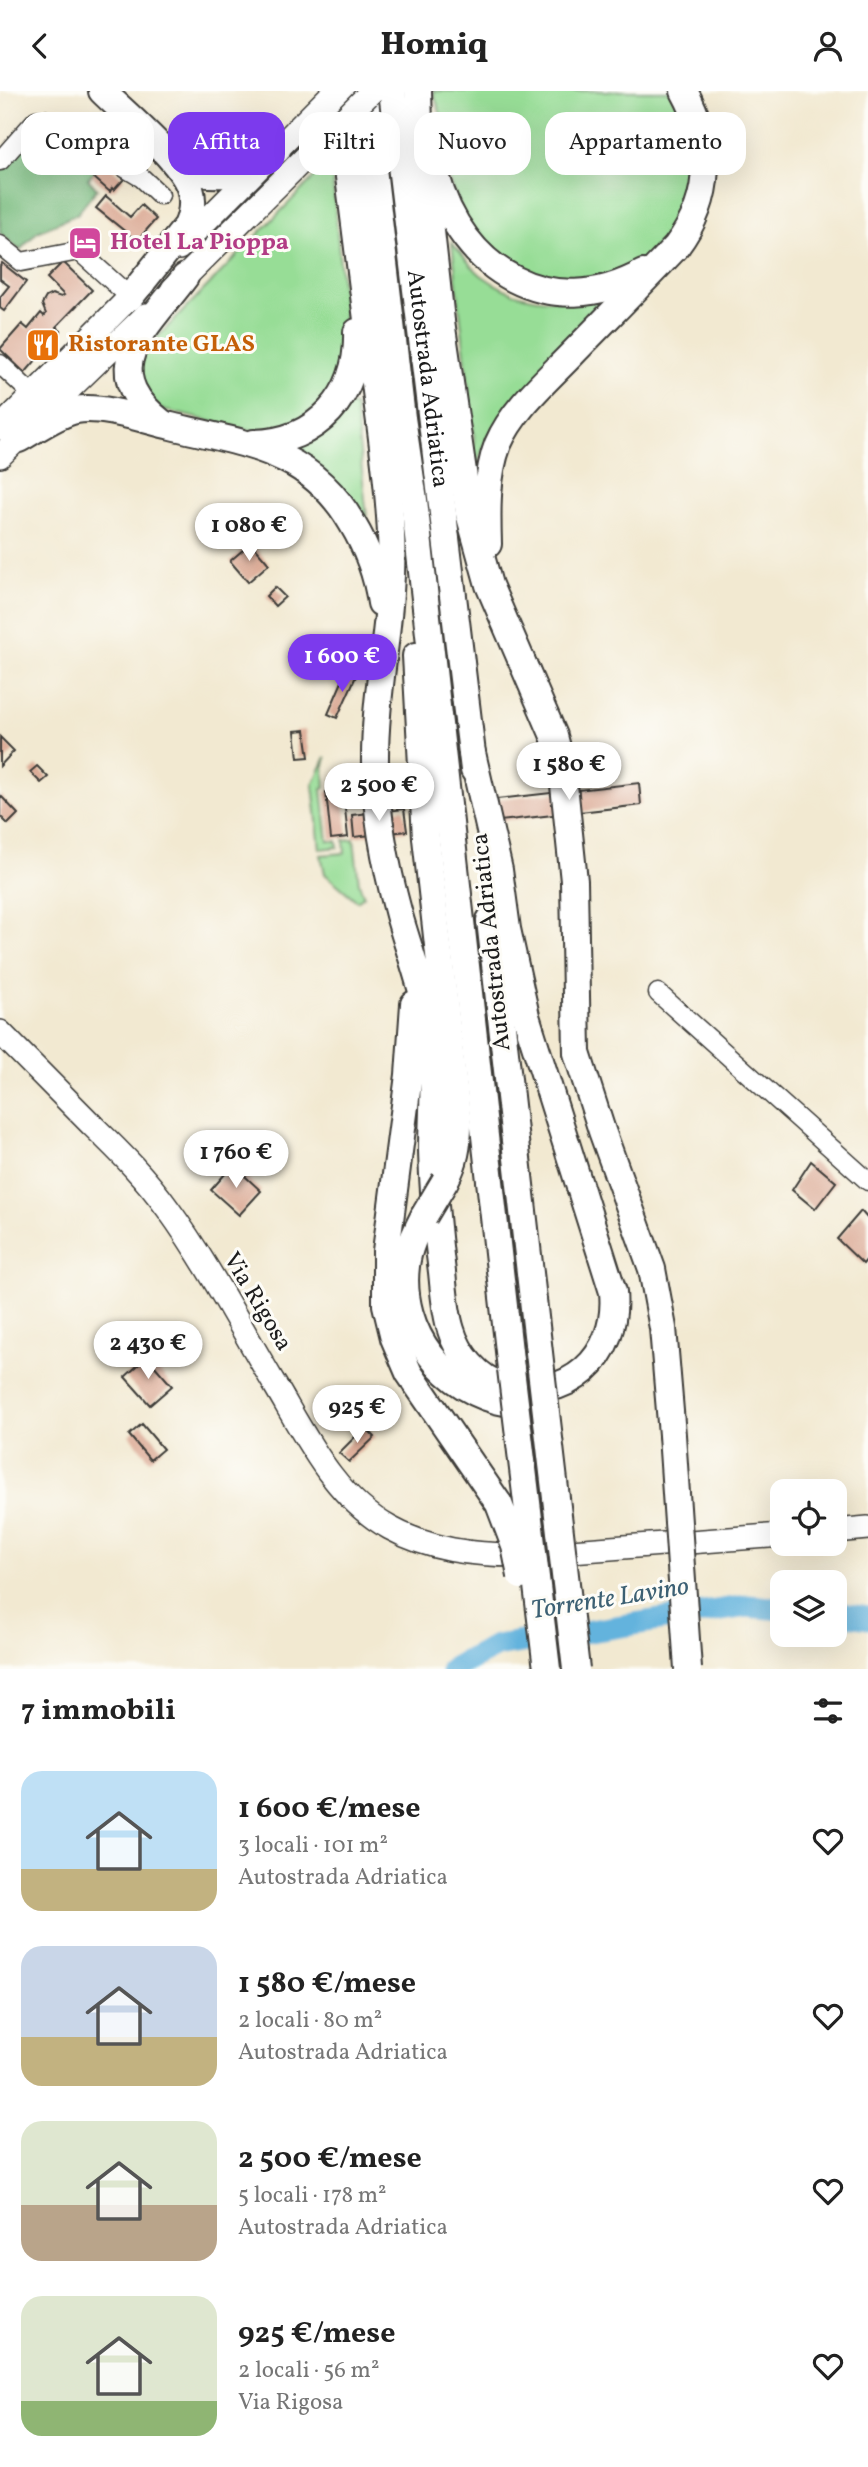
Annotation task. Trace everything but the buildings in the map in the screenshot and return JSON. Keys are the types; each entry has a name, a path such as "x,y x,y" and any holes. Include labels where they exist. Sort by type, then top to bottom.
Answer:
{"highway":[{"path":"102,91 168,156"},
{"path":"336,112 337,91"},
{"name":"Autostrada Adriatica","path":"364,91 414,500 547,1669"},
{"name":"Autostrada Adriatica","path":"391,91 472,753 576,1669"},
{"path":"414,500 416,679 426,838 458,1124 458,1147 445,1181 424,1216 409,1249 405,1284 416,1333 426,1351 452,1379 486,1398 523,1405 543,1404 575,1394 601,1374 612,1361 621,1342 629,1309 628,1292 584,1148 577,1053 574,881 562,766 554,736 489,585 469,513 455,427 419,123 420,91"},
{"path":"420,91 434,168 442,194 454,222 480,256 526,284 558,293 574,294 613,288 660,264"},
{"path":"489,585 487,513 492,468 498,445 512,419 660,264 687,232 702,196 705,177 703,137 696,114 684,91"},
{"path":"130,297 180,236 191,216 190,188 182,175"},
{"path":"242,443 273,443 310,428 340,399 354,372 357,343 338,175"},
{"path":"340,175 387,479 391,534 391,592 376,733 375,769 390,880 425,1004 432,1044 432,1151 446,1310 452,1332 468,1362 480,1374 495,1384 532,1390 572,1379 592,1363 613,1325 613,1292 526,1016 507,929 499,870 472,753"},
{"path":"164,425 146,410 132,390 128,379 128,363 135,342 185,277"},
{"path":"6,441 76,410 111,412 242,443 300,465 315,475 344,508 371,561 380,595 386,646"},
{"path":"413,960 415,1017 385,1259 386,1305 394,1338 409,1373 499,1504 515,1546 527,1625 539,1669"},
{"path":"577,1053 652,1269 663,1328 688,1669"}],"main road":[{"path":"285,141 337,91"},
{"path":"358,112 372,91"},
{"path":"6,441 33,395 251,175"},
{"path":"6,441 185,277 302,175"},
{"name":"Via Rigosa","path":"0,1032 142,1175 167,1207 335,1481 350,1497 388,1527 429,1545 456,1552 489,1555 770,1536"},
{"path":"847,1530 868,1528"}],"street":[{"path":"0,161 30,125 36,120 45,120 56,124 80,143 142,178 160,195"},
{"path":"0,245 21,262 79,251 130,297"},
{"path":"0,364 33,395"},
{"path":"658,993 868,1181"}],"green space":[{"path":"433,91 670,91 681,112 545,112 545,175 690,175 685,202 668,234 646,257 625,270 605,278 564,281 533,275 496,255 470,228 449,175 531,175 531,112 440,112"},
{"path":"21,146 21,175 92,175 88,179 97,189 77,214 37,232 20,250 0,233 0,171"},
{"path":"316,175 332,175 347,347 342,375 321,405 286,427 255,432 155,408 140,383 142,353"},
{"path":"452,243 481,275 513,293 559,300 611,296 488,437 477,464 474,461 474,433"},
{"path":"350,405 355,406 368,527 278,448"},
{"path":"326,757 325,788 322,789 328,841 337,841 338,847 320,849 313,785"},
{"path":"354,839 359,884 364,896 357,901 325,874 321,855 345,853 344,840"}],"waterway":[{"name":"Torrente Lavino","path":"452,1669 496,1646 747,1606 770,1608"},
{"name":"Torrente Lavino","path":"847,1615 868,1618"}],"place":[{"name":"Hotel La Pioppa","path":"85,243"},
{"name":"Ristorante GLAS","path":"43,345"}]}
